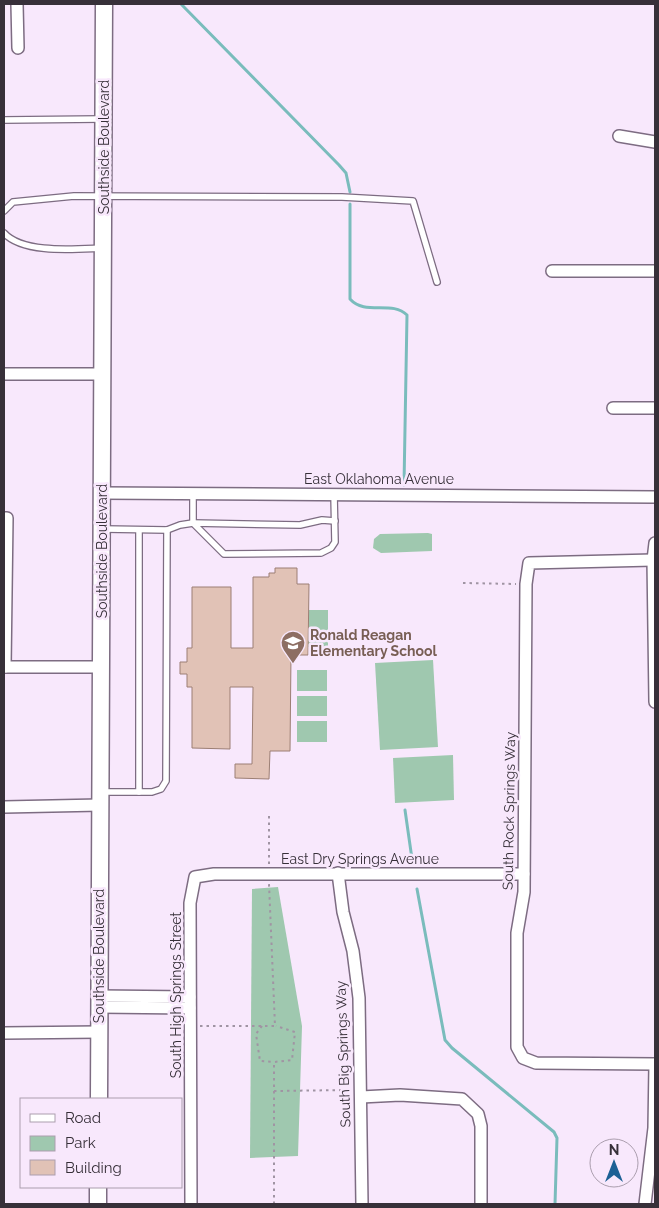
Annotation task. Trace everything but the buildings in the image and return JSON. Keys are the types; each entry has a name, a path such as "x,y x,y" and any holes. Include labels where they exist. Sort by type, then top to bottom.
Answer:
{"main road":[{"name":"Southside Boulevard","path":"99,1098 104,4"},
{"path":"98,1188 98,1204"}],"street":[{"path":"18,4 18,48"},
{"path":"619,136 655,142"},
{"path":"552,271 655,271"},
{"path":"4,374 102,374"},
{"path":"613,408 655,408"},
{"name":"East Oklahoma Avenue","path":"102,494 655,497"},
{"path":"4,518 7,518 4,667 101,667"},
{"path":"655,543 653,560 655,702"},
{"name":"South Rock Springs Way","path":"653,560 529,563 526,584 524,892 517,934 516,1046 523,1058 536,1063 655,1064"},
{"path":"4,806 100,799"},
{"name":"East Dry Springs Avenue","path":"195,877 214,874 524,874"},
{"name":"South Big Springs Way","path":"338,874 359,998 362,1204"},
{"name":"South High Springs Street","path":"191,1204 190,902 195,877"},
{"path":"99,1002 190,1002"},
{"path":"4,1033 99,1032"},
{"path":"645,1204 654,1128 655,1064"},
{"path":"361,1094 462,1099 478,1114 481,1126 480,1204"}],"lane":[{"path":"4,120 104,119"},
{"path":"4,211 12,202 29,199 104,197 342,197 413,201 437,282"},
{"path":"4,233 10,240 30,247 103,248"},
{"path":"193,494 193,523 224,554 321,554 331,548 334,542 334,494"},
{"path":"102,528 166,530 193,523 300,525 322,520 335,521"},
{"path":"139,530 139,792"},
{"path":"100,799 139,792 152,792 161,789 166,781 166,530"}],"path":[{"path":"463,583 526,584"},
{"path":"269,816 269,874 275,1026"},
{"path":"191,1026 262,1026 275,1026 295,1032 292,1060 274,1062 260,1060 256,1034 262,1026"},
{"path":"274,1062 274,1204"},
{"path":"274,1091 361,1094"}],"green space":[{"path":"380,534 432,534 432,551 381,553 373,548 374,539"},
{"path":"309,610 328,610 328,647 308,647"},
{"path":"433,660 438,747 380,750 375,663"},
{"path":"297,670 327,670 327,691 297,691"},
{"path":"297,696 327,696 327,716 297,716"},
{"path":"297,721 327,721 327,742 297,742"},
{"path":"453,755 454,800 395,803 393,758"},
{"path":"278,887 302,1026 298,1156 250,1158 252,889"}],"waterway":[{"path":"181,4 339,165 346,173 350,192"},
{"path":"350,204 350,299 363,307 394,309 407,315 404,485"},
{"path":"405,810 412,859"},
{"path":"417,889 445,1040 452,1048 554,1132 557,1138 555,1204"}],"place":[{"name":"Ronald Reagan Elementary School","path":"293,664"}]}
